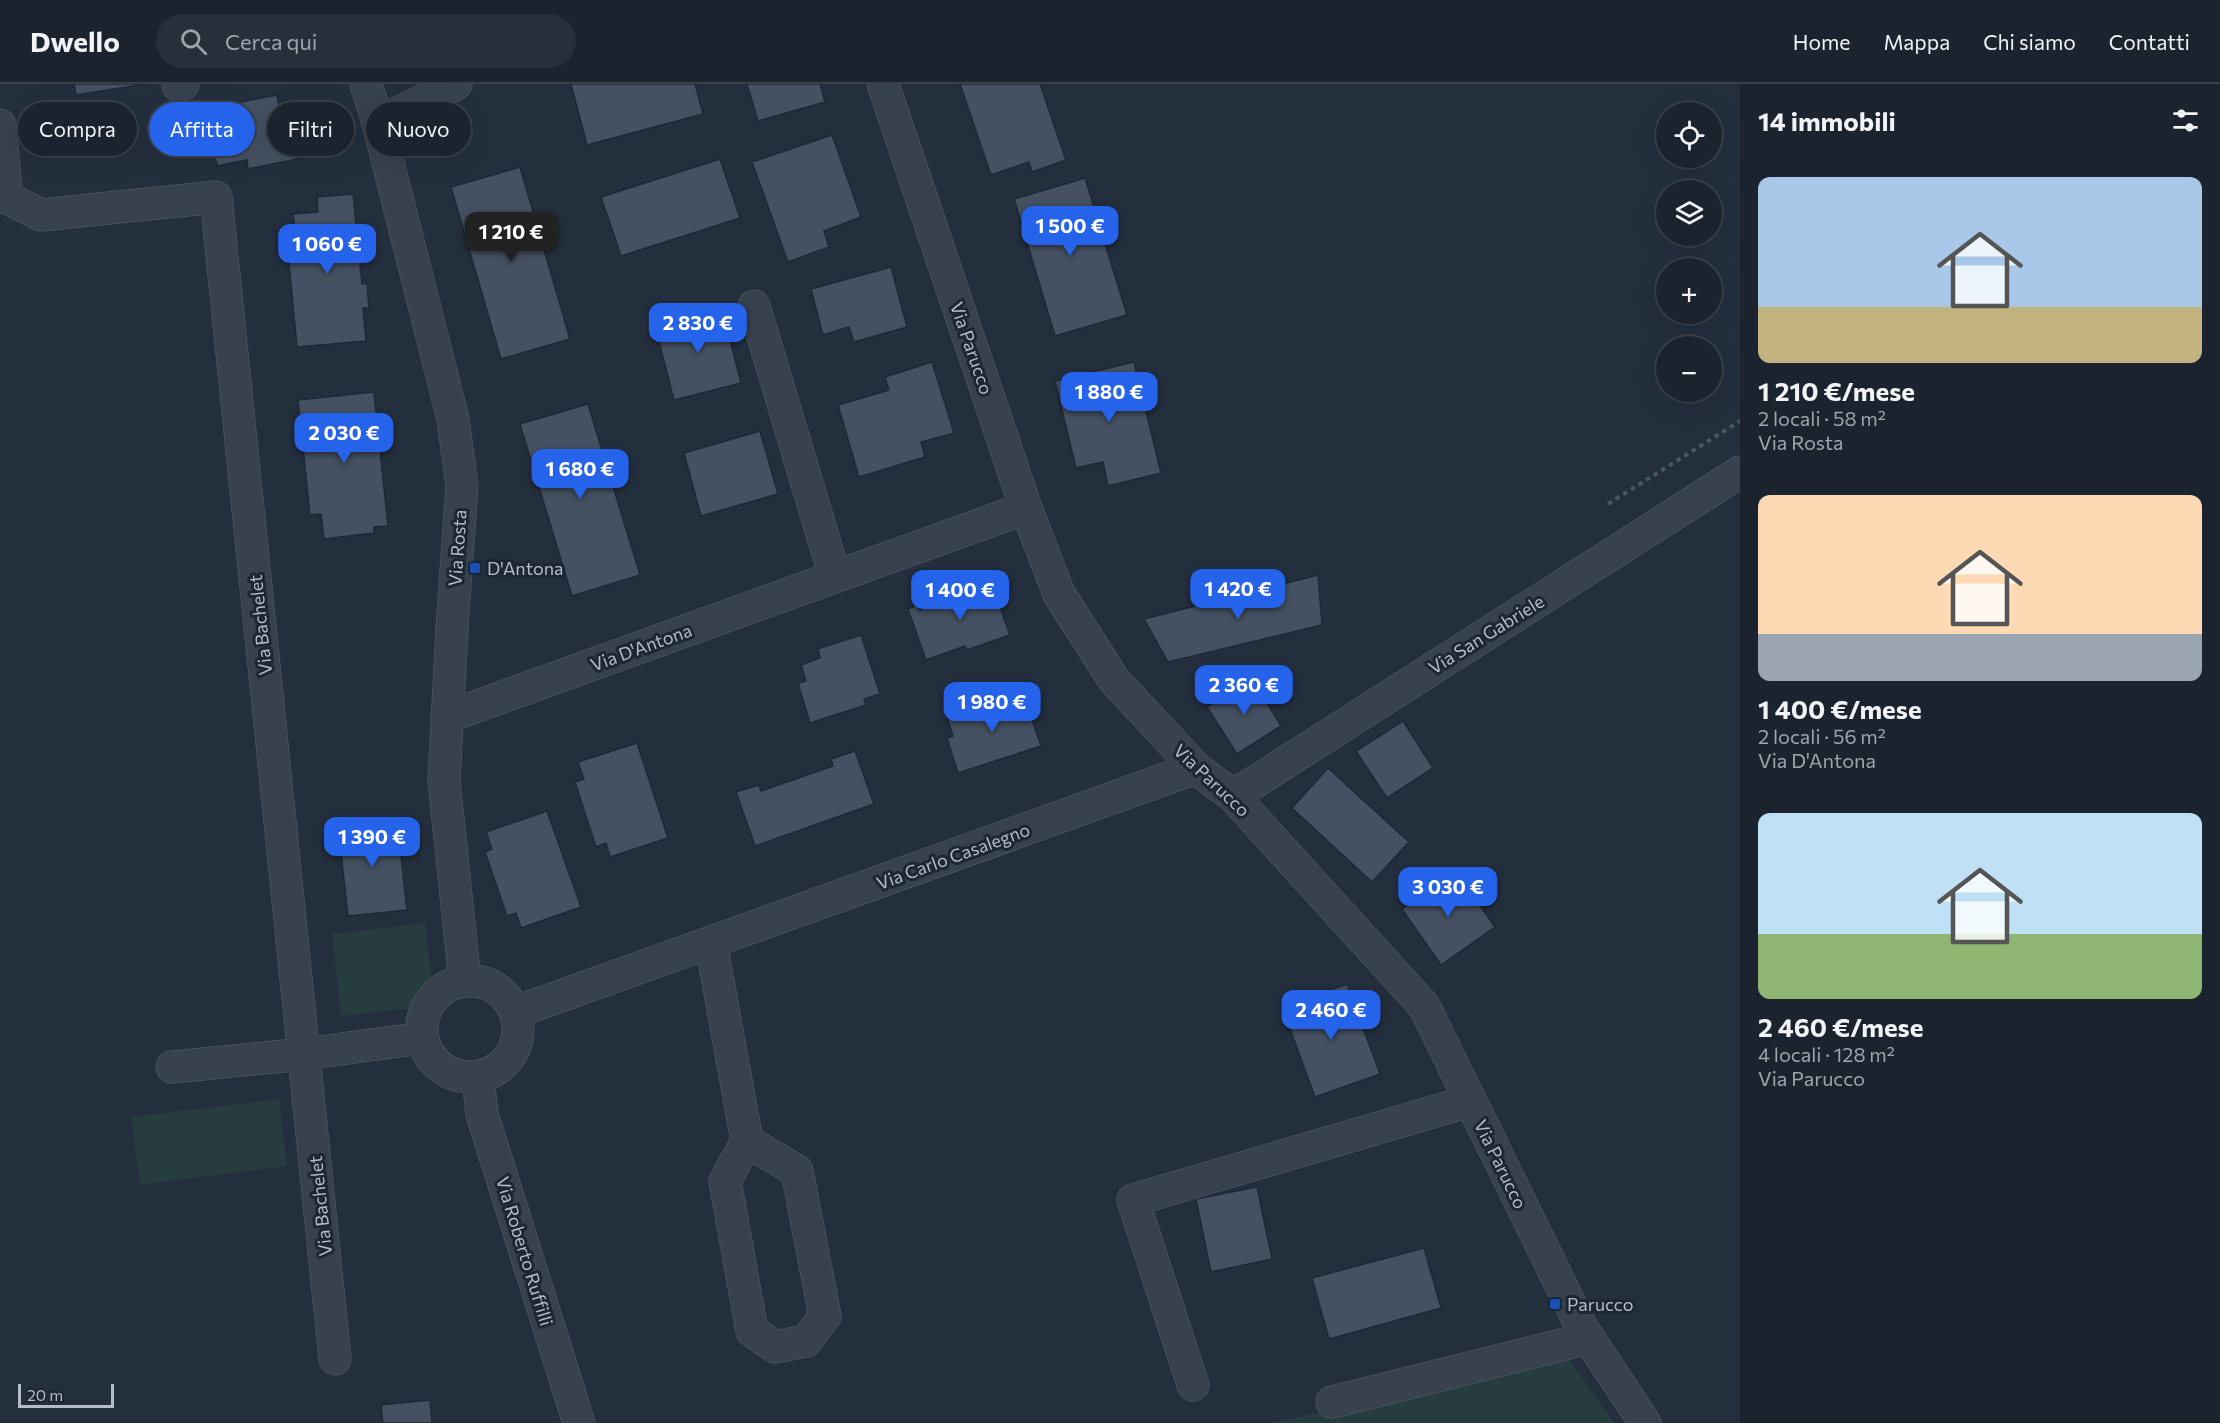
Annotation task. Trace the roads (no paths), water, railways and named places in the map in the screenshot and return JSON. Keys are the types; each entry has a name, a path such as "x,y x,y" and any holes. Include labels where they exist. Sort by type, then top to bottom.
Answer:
{"street":[{"name":"Via Rosta","path":"366,84 372,102"},
{"path":"420,102 456,84"},
{"name":"Via Parucco","path":"883,84 1026,508 1059,594 1114,680 1196,768 1233,796 1424,1006 1582,1328 1645,1423"},
{"name":"Via Bachelet","path":"0,125 7,198 41,216 216,197 335,1359"},
{"name":"Via Rosta","path":"386,156 453,419 462,486 444,781 465,981"},
{"path":"754,306 835,578"},
{"name":"Via San Gabriele","path":"1233,796 1740,472"},
{"name":"Via D'Antona","path":"447,717 1026,508"},
{"name":"Via Carlo Casalegno","path":"516,1012 1196,768"},
{"path":"711,943 747,1141 725,1181 752,1331 775,1347 806,1341 825,1316 797,1171 747,1141"},
{"path":"465,981 490,985 501,992 516,1012 519,1026 518,1040 512,1054 503,1065 491,1073 463,1078 448,1073 436,1064 427,1052 422,1038 423,1018 431,1000 453,984 465,981"},
{"path":"172,1066 304,1054 422,1038"},
{"name":"Via Roberto Ruffilli","path":"478,1077 482,1114 579,1423"},
{"path":"1193,1385 1132,1200 1470,1101"},
{"path":"1332,1402 1589,1338"}],"place":[{"name":"D'Antona","path":"475,568"},
{"name":"Parucco","path":"1555,1304"}]}
